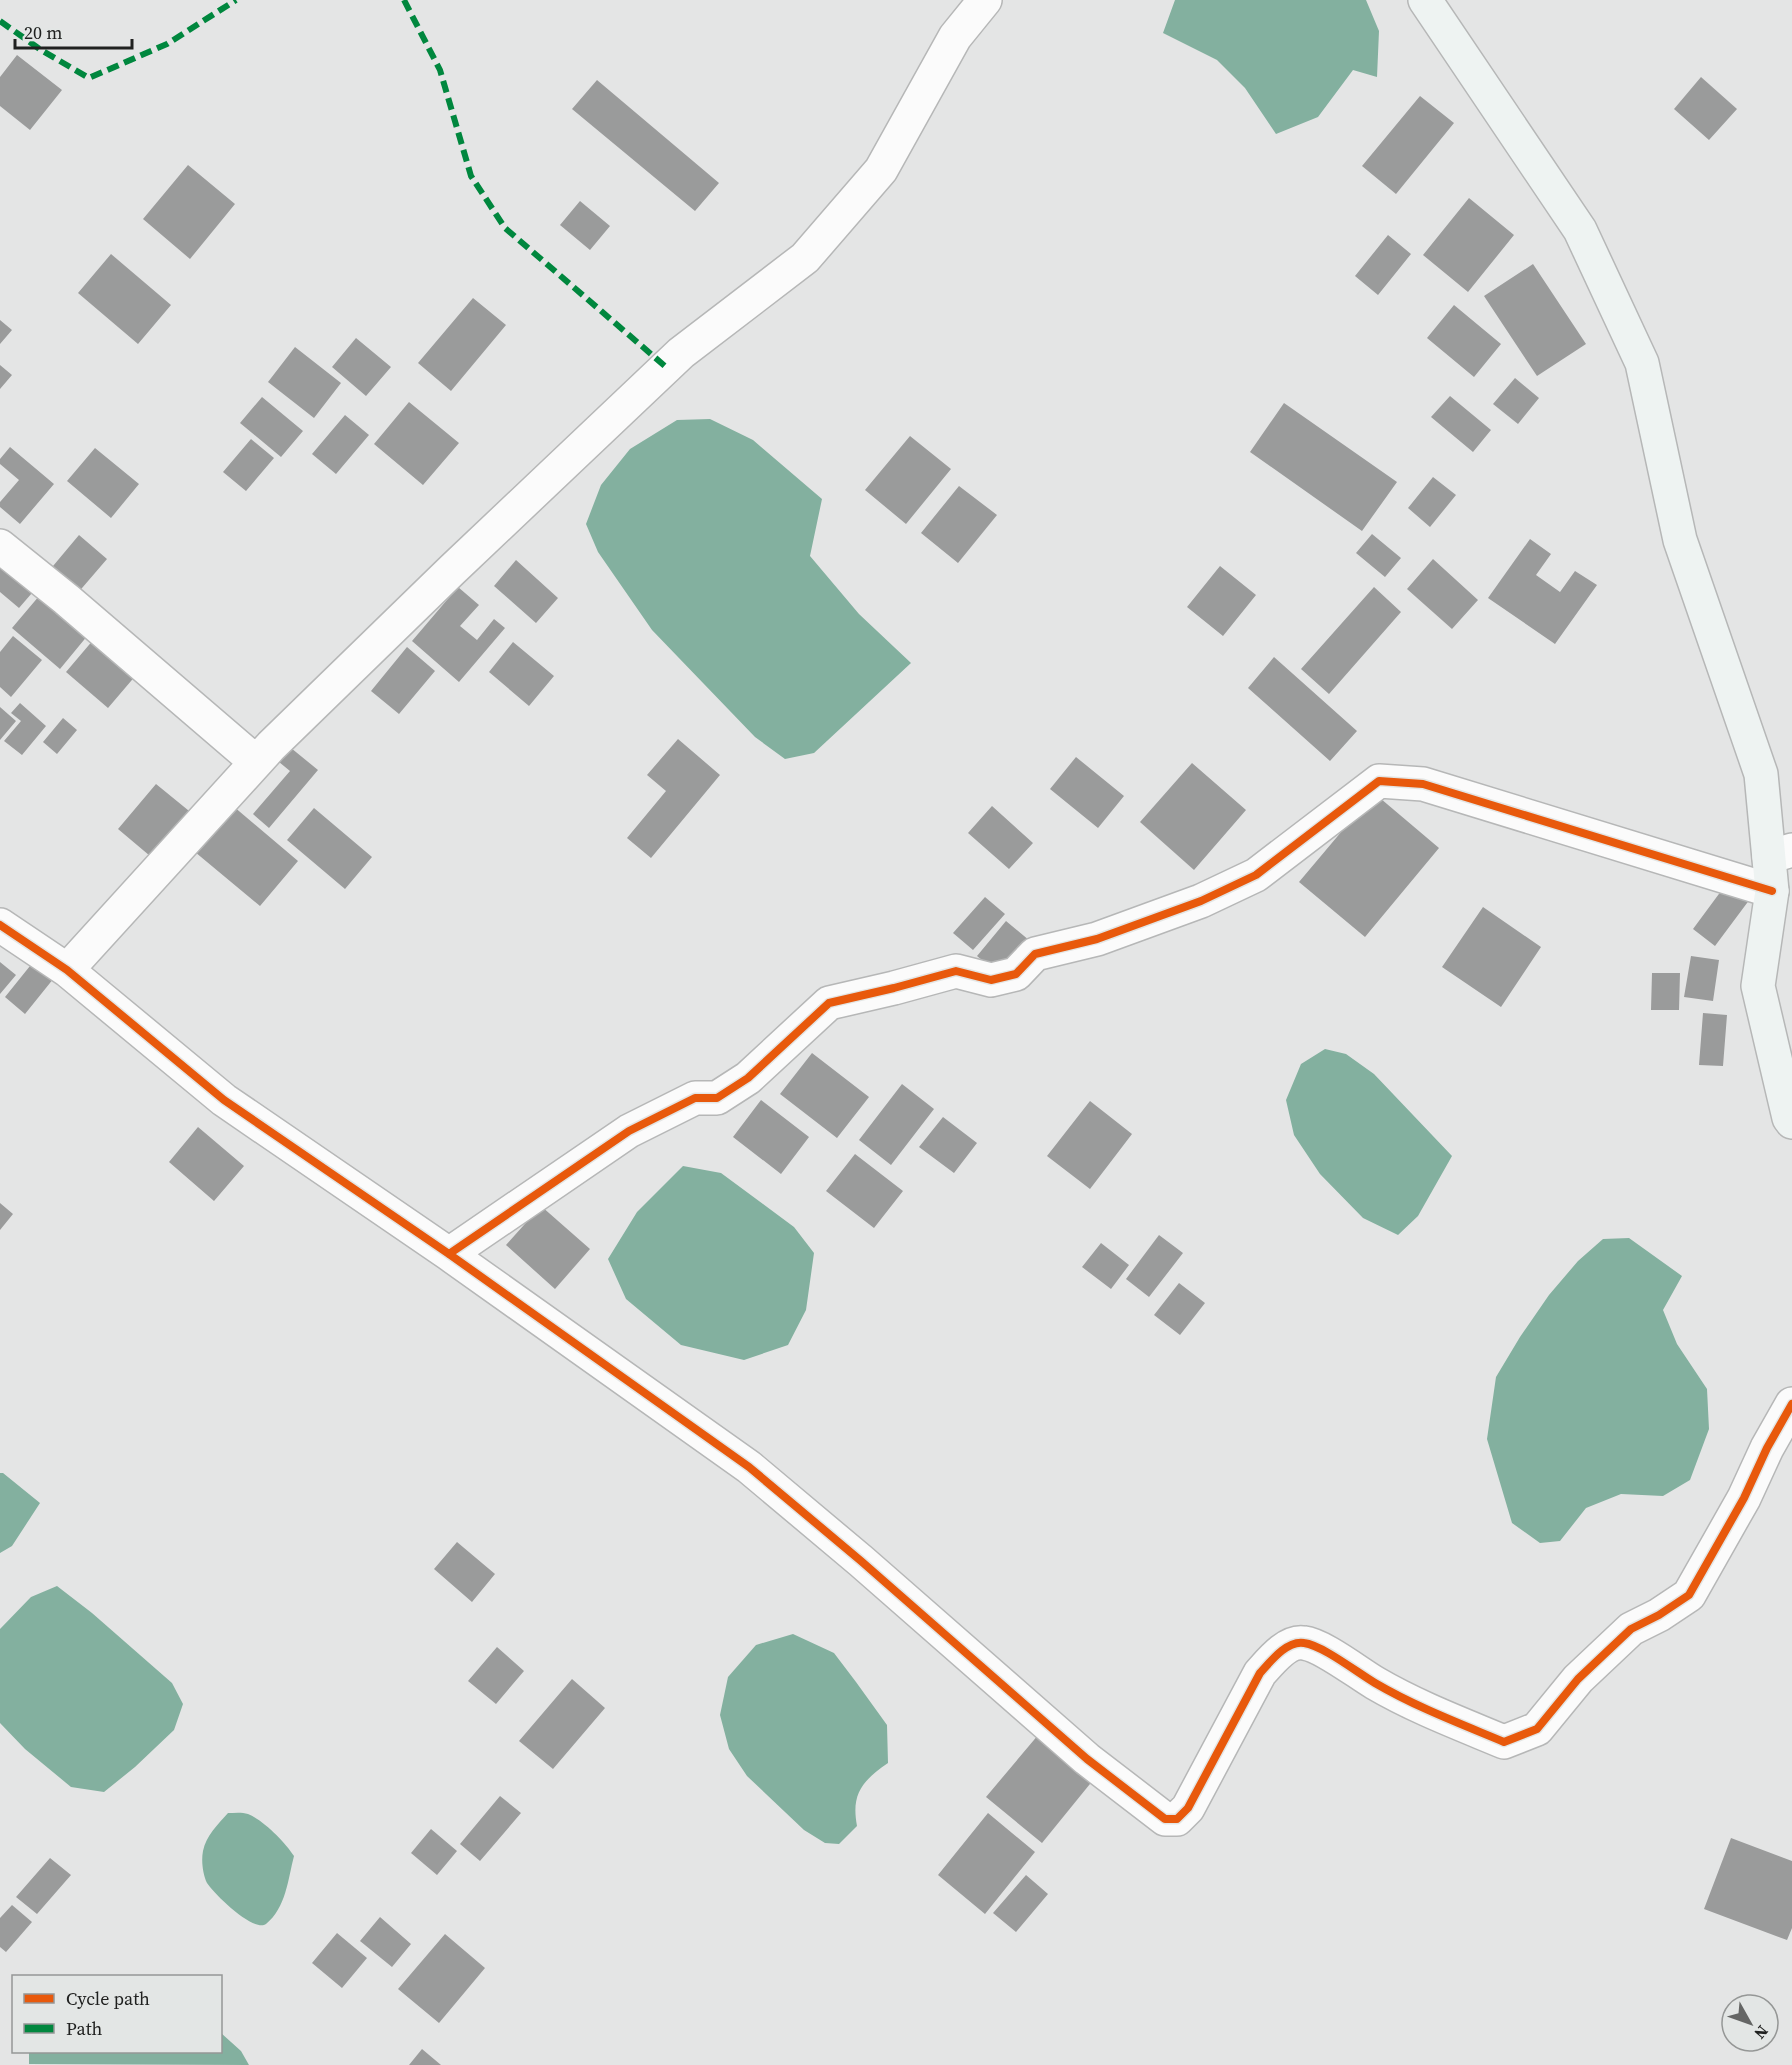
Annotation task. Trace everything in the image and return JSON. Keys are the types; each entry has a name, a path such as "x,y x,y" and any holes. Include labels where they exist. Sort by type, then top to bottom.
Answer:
{"main road":[{"path":"1425,0 1580,230 1641,363 1680,540 1761,774 1780,854 1772,891 1758,986 1789,1118 1792,1122"}],"street":[{"path":"67,970 256,762 452,570 681,353 805,258 881,170 955,37 985,0"},
{"path":"0,546 66,599 256,762"},
{"path":"449,1254 629,1131 695,1098 717,1098 748,1078 829,1003 956,971 991,980 1016,974 1035,954 1097,939 1201,901 1256,875 1379,781 1423,784 1772,891"},
{"path":"0,925 67,970 224,1100 449,1254 749,1467 861,1561 1087,1759 1165,1819 1177,1819 1188,1808 1260,1673 1277,1654 1293,1644 1304,1643 1327,1653 1376,1684 1504,1742 1536,1729 1578,1679 1631,1629 1659,1615 1689,1595 1744,1498 1767,1448 1792,1404"}],"shaded area":[{"path":"1175,0 1366,0 1379,31 1377,77 1353,70 1318,117 1276,134 1245,88 1217,60 1163,33"},
{"path":"710,419 753,440 822,499 810,556 859,614 911,663 814,753 785,759 755,737 652,630 598,552 586,524 601,485 630,449 677,420"},
{"path":"1325,1049 1346,1054 1374,1074 1452,1156 1418,1216 1398,1235 1363,1218 1320,1174 1294,1135 1286,1100 1301,1064"},
{"path":"683,1166 721,1173 794,1227 814,1253 806,1310 788,1345 744,1360 681,1345 626,1299 608,1259 637,1212"},
{"path":"1629,1238 1682,1276 1663,1310 1677,1344 1707,1389 1709,1429 1690,1480 1663,1496 1621,1494 1586,1508 1560,1541 1540,1543 1512,1523 1487,1439 1496,1377 1549,1295 1578,1261 1603,1239"},
{"path":"0,1473 40,1503 12,1546 0,1553"},
{"path":"57,1586 92,1613 172,1683 183,1704 174,1730 135,1767 104,1792 71,1787 25,1749 0,1723 0,1629 31,1597"},
{"path":"793,1634 834,1653 887,1725 888,1763 871,1776 860,1789 856,1805 857,1826 839,1844 825,1843 804,1830 747,1776 729,1749 720,1715 728,1677 756,1645"},
{"path":"228,1813 243,1813 254,1817 273,1832 294,1856 282,1902 266,1924 253,1923 235,1911 207,1883 203,1872 202,1855 207,1840"},
{"path":"222,2034 241,2051 249,2065 29,2064 29,2053 222,2053"}],"building":[{"path":"17,55 62,90 30,130 0,106 0,77"},
{"path":"1701,77 1737,109 1709,140 1674,109"},
{"path":"597,80 719,183 695,211 572,109"},
{"path":"1420,96 1454,123 1396,194 1362,166"},
{"path":"188,165 235,204 190,259 143,219"},
{"path":"1469,198 1514,235 1468,292 1423,255"},
{"path":"580,201 610,226 590,250 560,225"},
{"path":"1388,235 1411,254 1378,295 1355,276"},
{"path":"111,254 171,305 138,344 78,293"},
{"path":"1533,264 1586,344 1537,376 1484,296"},
{"path":"473,298 506,325 451,391 418,363"},
{"path":"1454,305 1501,344 1474,377 1427,338"},
{"path":"0,320 12,330 0,344"},
{"path":"356,338 391,367 366,396 332,367"},
{"path":"295,347 341,383 314,418 268,382"},
{"path":"0,365 12,375 0,389"},
{"path":"1515,378 1539,398 1518,424 1493,404"},
{"path":"1450,396 1491,430 1473,452 1431,417"},
{"path":"262,397 303,431 281,457 240,423"},
{"path":"409,402 459,443 423,485 374,444"},
{"path":"1284,403 1397,482 1362,531 1250,452"},
{"path":"345,415 369,435 336,474 312,454"},
{"path":"910,436 951,469 906,524 865,490"},
{"path":"251,439 274,458 246,491 223,472"},
{"path":"10,447 54,484 20,524 0,507 0,502 19,480 0,464 0,459"},
{"path":"95,448 139,484 111,518 67,481"},
{"path":"1433,477 1456,495 1430,527 1408,508"},
{"path":"959,486 997,515 958,563 921,533"},
{"path":"1372,534 1401,558 1385,577 1356,553"},
{"path":"79,535 107,559 76,595 48,572"},
{"path":"1530,539 1551,554 1536,575 1560,592 1575,571 1597,585 1555,644 1488,598"},
{"path":"0,556 38,586 19,608 0,592"},
{"path":"1433,559 1478,600 1452,629 1407,589"},
{"path":"516,560 558,598 536,623 494,586"},
{"path":"1220,566 1256,595 1223,636 1187,607"},
{"path":"458,587 479,605 460,626 477,640 494,619 505,628 459,682 412,641"},
{"path":"1374,587 1401,612 1329,694 1301,669"},
{"path":"45,589 93,629 60,669 12,628"},
{"path":"13,636 42,660 11,697 0,687 0,652"},
{"path":"94,639 137,674 108,708 66,672"},
{"path":"513,642 554,676 529,706 489,672"},
{"path":"407,647 435,671 399,714 371,691"},
{"path":"1274,657 1357,731 1330,761 1248,688"},
{"path":"20,703 46,726 22,755 4,741 21,721 11,713"},
{"path":"0,707 16,721 0,740"},
{"path":"63,718 77,730 57,754 43,742"},
{"path":"678,739 720,775 651,858 627,838 666,791 647,775"},
{"path":"291,748 318,770 269,828 253,814 290,771 279,762"},
{"path":"1076,757 1124,796 1098,828 1050,789"},
{"path":"1192,763 1246,810 1194,870 1140,822"},
{"path":"156,784 194,815 156,861 118,829"},
{"path":"1374,793 1439,848 1365,937 1299,882"},
{"path":"233,806 298,861 260,906 195,852"},
{"path":"992,806 1033,843 1009,869 968,833"},
{"path":"314,808 372,857 345,889 287,840"},
{"path":"1727,883 1750,899 1715,946 1693,929"},
{"path":"985,897 1005,914 973,950 953,933"},
{"path":"1483,907 1541,947 1501,1007 1442,967"},
{"path":"1006,921 1030,941 1001,976 977,956"},
{"path":"1691,956 1719,960 1713,1001 1684,997"},
{"path":"34,961 54,978 25,1014 5,997"},
{"path":"0,962 16,975 0,994"},
{"path":"1652,973 1680,973 1679,1010 1651,1010"},
{"path":"1703,1013 1727,1015 1723,1066 1699,1065"},
{"path":"812,1053 869,1097 837,1138 780,1094"},
{"path":"902,1084 934,1109 891,1165 859,1140"},
{"path":"761,1100 809,1137 781,1174 733,1137"},
{"path":"1090,1101 1132,1134 1090,1189 1047,1156"},
{"path":"943,1117 977,1143 954,1173 919,1147"},
{"path":"198,1127 244,1166 214,1201 169,1162"},
{"path":"855,1154 903,1191 874,1228 826,1191"},
{"path":"0,1203 13,1214 0,1230"},
{"path":"541,1206 590,1249 555,1289 506,1245"},
{"path":"1159,1235 1183,1253 1149,1297 1126,1279"},
{"path":"1101,1243 1129,1265 1111,1289 1082,1267"},
{"path":"1179,1283 1205,1303 1180,1335 1154,1315"},
{"path":"457,1542 495,1574 472,1602 434,1569"},
{"path":"497,1647 524,1671 496,1704 468,1681"},
{"path":"572,1679 605,1708 553,1769 519,1741"},
{"path":"1039,1734 1094,1779 1042,1843 986,1797"},
{"path":"500,1796 521,1813 480,1861 460,1844"},
{"path":"988,1813 1035,1852 985,1914 938,1875"},
{"path":"431,1829 457,1851 437,1875 411,1853"},
{"path":"1731,1838 1792,1861 1792,1928 1787,1940 1704,1909"},
{"path":"50,1858 71,1875 37,1914 16,1897"},
{"path":"1026,1875 1048,1894 1016,1932 993,1913"},
{"path":"12,1905 32,1922 6,1952 0,1947 0,1918"},
{"path":"380,1917 411,1944 392,1967 360,1941"},
{"path":"337,1933 367,1958 342,1988 312,1963"},
{"path":"445,1934 485,1968 439,2023 398,1989"},
{"path":"422,2049 441,2065 409,2065"}],"marked path":[{"path":"0,21 41,50 89,78 167,44 236,0"},
{"path":"404,0 440,70 471,176 505,228 666,367"}],"cycle path":[{"path":"449,1254 629,1131 695,1098 717,1098 748,1078 829,1003 956,971 991,980 1016,974 1035,954 1097,939 1201,901 1256,875 1379,781 1423,784 1772,891"},
{"path":"0,925 67,970 224,1100 449,1254 749,1467 861,1561 1087,1759 1165,1819 1177,1819 1188,1808 1260,1673 1285,1648 1298,1643 1320,1649 1406,1700 1504,1742 1537,1729 1578,1679 1631,1629 1659,1615 1689,1595 1744,1498 1767,1448 1792,1404"}]}
